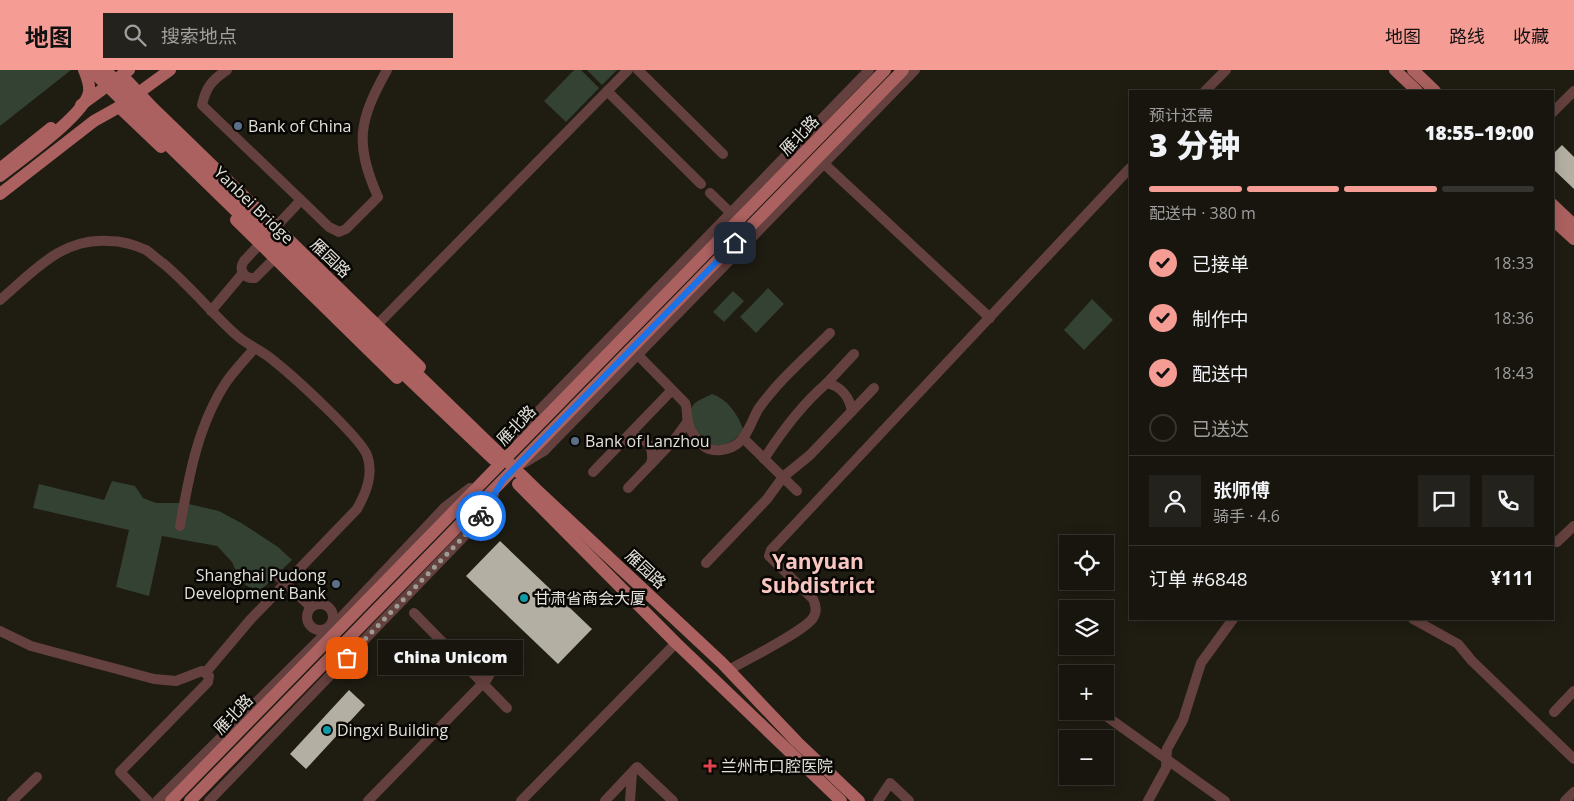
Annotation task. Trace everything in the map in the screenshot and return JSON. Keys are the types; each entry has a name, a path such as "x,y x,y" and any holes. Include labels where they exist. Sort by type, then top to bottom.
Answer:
{"main road":[{"path":"0,176 81,108 89,92 88,80 84,70"},
{"name":"Yanbei Bridge","path":"91,70 394,365"},
{"name":"Yanbei Bridge","path":"106,70 407,364"},
{"path":"0,194 94,121 119,108 170,70"},
{"name":"雁北路","path":"190,801 344,643 507,467 619,335 735,217 808,149 885,70"},
{"name":"雁北路","path":"170,801 332,629 635,352 821,161 903,70"},
{"path":"1395,70 1416,90"},
{"path":"1413,70 1434,90"},
{"path":"0,168 126,73"},
{"name":"雁园路","path":"126,73 138,93 377,325 507,467"},
{"name":"雁园路","path":"119,108 275,258 728,670 859,801"},
{"path":"1554,206 1574,225"},
{"path":"1554,221 1574,239"},
{"name":"雁园路","path":"407,364 676,643 841,801"},
{"name":"雁园路","path":"394,365 475,444 507,467"}],"street":[{"path":"227,70 214,79 205,91 202,105 329,227 339,232 346,230 378,196 364,160 363,130 365,116 373,94 387,70"},
{"path":"377,325 628,70"},
{"path":"638,70 723,154"},
{"path":"735,217 869,70"},
{"path":"821,161 916,70"},
{"path":"1206,90 1226,70"},
{"path":"607,91 701,184"},
{"path":"1554,111 1574,91"},
{"path":"808,149 990,318"},
{"path":"728,670 808,622 814,614 815,604 813,599 769,556 771,550 1129,169"},
{"path":"710,193 751,233"},
{"path":"211,311 242,274 242,264 301,200"},
{"path":"0,300 56,252 75,245 110,241 130,244 147,251 180,278 234,333 254,349 273,359 350,434 366,454 370,470 367,488 357,509 282,580 206,672"},
{"path":"242,274 248,278 254,278 275,258"},
{"path":"619,335 687,407 688,421 697,438 706,448 712,450 732,447 743,438 760,408 780,382 830,333"},
{"path":"180,526 192,464 207,418 227,381 254,349"},
{"path":"764,459 780,434 808,400 854,354"},
{"path":"826,383 842,390 847,396 852,411"},
{"path":"706,563 767,499 783,477 810,455 874,388"},
{"path":"593,472 672,390"},
{"path":"628,488 675,439 688,421"},
{"path":"627,437 640,437 650,445 653,452 651,465"},
{"path":"743,438 797,491"},
{"path":"209,801 476,524 507,467"},
{"path":"1557,542 1574,526"},
{"path":"282,580 311,607"},
{"path":"157,801 332,629 333,616 329,607 320,603 311,607 307,616 310,626 320,630 332,629"},
{"path":"414,613 507,708"},
{"path":"1148,801 1166,768 1167,749 1183,720 1201,663 1232,620"},
{"path":"1415,620 1458,644 1472,661 1574,759"},
{"path":"332,629 344,643"},
{"path":"0,631 31,646 154,679 176,681 194,673 206,672"},
{"path":"521,801 676,643"},
{"path":"368,801 483,683 503,651"},
{"path":"148,801 120,772 208,682 209,676 206,672"},
{"path":"1554,712 1574,691"},
{"path":"1112,720 1225,801"},
{"path":"605,801 637,767 673,801"},
{"path":"630,801 632,773"},
{"path":"12,801 37,776"},
{"path":"878,801 890,783 909,801"},
{"path":"1566,801 1574,792"}],"green space":[{"path":"0,70 71,70 0,126"},
{"path":"574,70 581,70 599,88 566,122 544,101"},
{"path":"587,70 617,70 602,85"},
{"path":"768,288 784,304 756,333 740,317"},
{"path":"733,291 744,301 724,322 713,312"},
{"path":"1092,299 1113,320 1084,350 1064,330"},
{"path":"712,394 722,399 731,408 743,429 732,441 721,445 711,444 702,438 692,420 691,411 694,404"},
{"path":"112,481 135,486 143,498 156,503 184,503 219,511 278,547 292,560 258,593 240,581 232,562 217,546 162,536 149,596 116,587 129,530 33,508 39,484 104,500"}],"building":[{"path":"1562,145 1574,157 1574,189 1554,170 1554,153"},
{"name":"甘肃省商会大厦","path":"500,541 592,629 558,664 466,576"},
{"name":"Dingxi Building","path":"349,690 365,705 306,769 290,754"}],"way so far":[{"path":"347,658 476,524 481,516"}],"place":[{"name":"Bank of China","path":"238,126"},
{"name":"Bank of Lanzhou","path":"575,441"},
{"name":"Shanghai Pudong Development Bank","path":"336,584"},
{"name":"甘肃省商会大厦","path":"524,598"},
{"name":"China Unicom","path":"347,658"},
{"name":"Dingxi Building","path":"327,730"},
{"name":"兰州市口腔医院","path":"710,766"}],"district":[{"name":"Yanyuan Subdistrict","path":"818,573"}],"route":[{"path":"481,516 503,480 735,243"}]}
